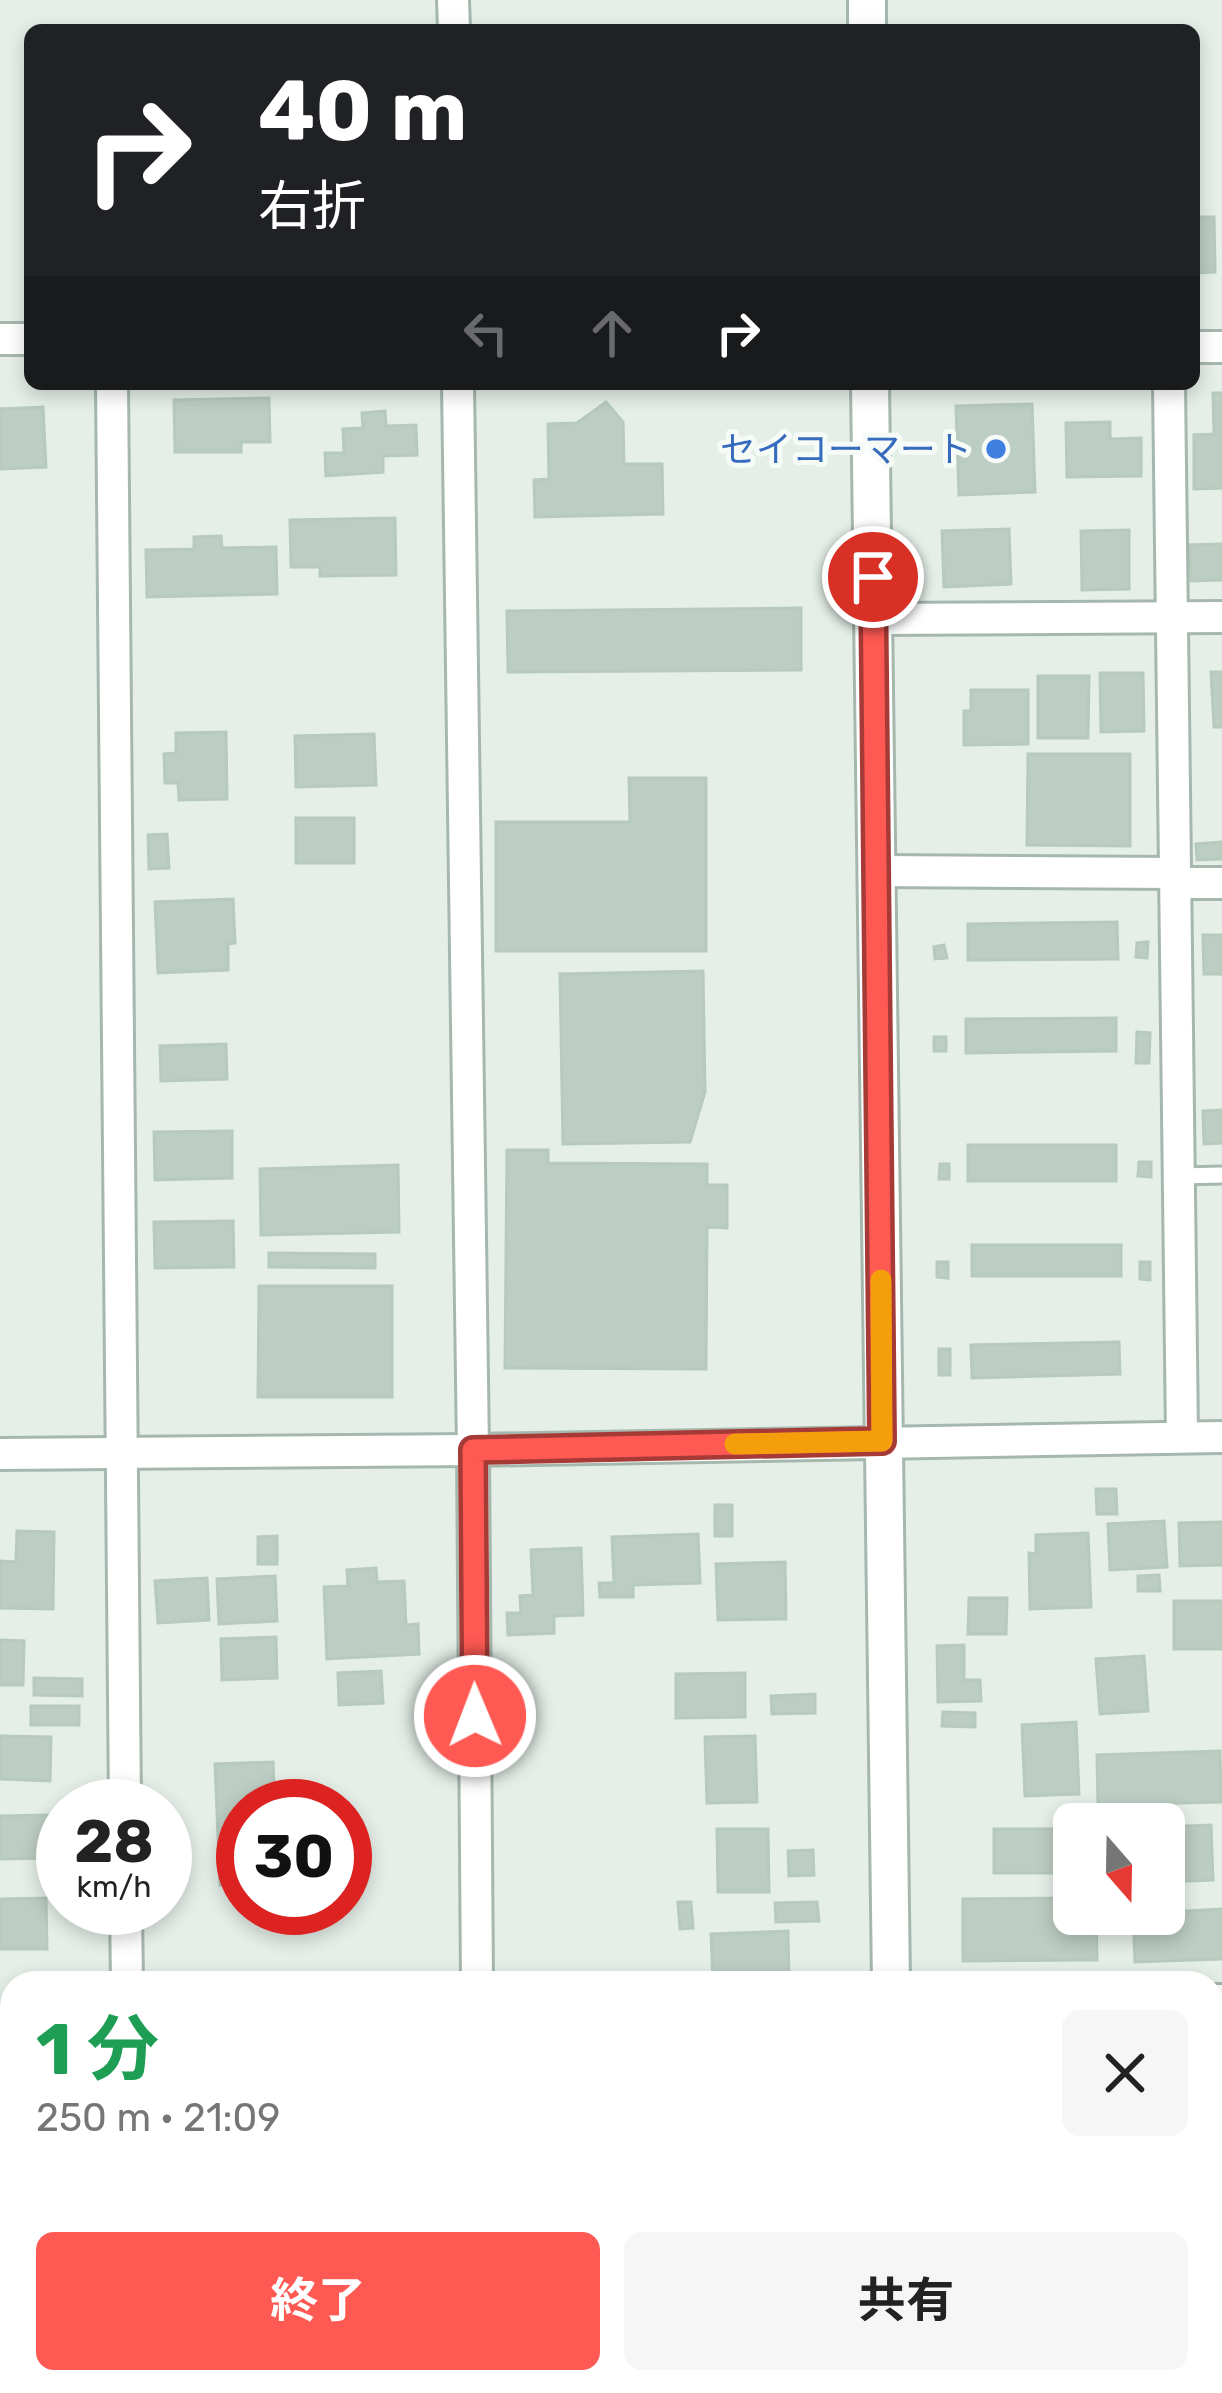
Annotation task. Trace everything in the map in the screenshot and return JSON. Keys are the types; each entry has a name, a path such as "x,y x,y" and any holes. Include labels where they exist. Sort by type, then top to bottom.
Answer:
{"street":[{"path":"112,390 124,1779"},
{"path":"458,390 477,1971"},
{"path":"870,390 891,1971"},
{"path":"1169,390 1182,1436"},
{"path":"874,619 1222,617"},
{"path":"878,871 1222,883"},
{"path":"0,1454 1222,1437"},
{"path":"126,1935 127,1971"}],"lane":[{"path":"1179,1176 1222,1175"}],"building":[{"path":"1200,217 1214,217 1215,272 1200,273"},
{"path":"1213,393 1222,393 1222,488 1194,489 1194,435 1214,434"},
{"path":"269,398 270,442 241,442 241,452 175,452 174,400"},
{"path":"606,402 623,422 624,464 662,464 663,514 535,517 534,480 549,479 548,424 577,423"},
{"name":"セイコーマート","path":"1032,404 1035,492 959,495 956,406"},
{"path":"43,407 46,467 0,469 0,409"},
{"path":"385,411 386,426 416,425 417,455 383,456 383,472 326,476 325,453 344,453 343,429 363,428 362,413"},
{"path":"1110,422 1110,439 1141,438 1141,476 1067,477 1066,423"},
{"path":"395,518 396,575 320,576 320,567 291,567 290,520"},
{"path":"1009,529 1011,584 944,587 942,531"},
{"path":"1129,530 1129,589 1082,590 1081,531"},
{"path":"221,536 222,548 276,547 277,594 147,597 146,550 194,549 194,537"},
{"path":"1222,544 1222,580 1191,581 1189,545"},
{"path":"801,608 801,670 508,672 507,611"},
{"path":"1211,672 1222,672 1222,727 1214,727"},
{"path":"1100,673 1143,673 1144,731 1101,732"},
{"path":"1038,676 1089,676 1088,738 1038,738"},
{"path":"971,690 1028,690 1028,744 964,745 964,711 971,711"},
{"path":"226,732 227,799 179,800 178,783 165,783 164,754 176,753 176,733"},
{"path":"374,734 376,785 296,787 295,736"},
{"path":"1028,754 1130,754 1130,846 1027,845"},
{"path":"629,778 706,778 706,951 496,951 496,822 630,822"},
{"path":"296,818 354,818 354,863 296,863"},
{"path":"167,834 169,868 149,869 148,835"},
{"path":"1222,842 1222,859 1197,860 1196,844"},
{"path":"233,899 235,943 228,944 228,970 158,973 155,902"},
{"path":"1117,922 1118,959 968,960 968,924"},
{"path":"1203,935 1222,935 1222,974 1204,974"},
{"path":"1148,942 1147,958 1136,957 1137,943"},
{"path":"944,945 947,958 935,959 934,947"},
{"path":"703,971 705,1092 690,1142 563,1144 560,974"},
{"path":"1116,1018 1116,1051 966,1053 966,1019"},
{"path":"1137,1032 1150,1033 1149,1063 1136,1063"},
{"path":"934,1037 946,1037 946,1051 934,1051"},
{"path":"226,1044 227,1079 161,1081 160,1046"},
{"path":"1222,1110 1222,1143 1204,1144 1203,1111"},
{"path":"232,1131 232,1178 155,1180 154,1132"},
{"path":"968,1145 1116,1145 1116,1181 968,1181"},
{"path":"507,1150 548,1150 548,1163 707,1164 707,1185 727,1185 727,1228 707,1227 706,1369 505,1368"},
{"path":"1139,1162 1151,1162 1151,1177 1138,1176"},
{"path":"940,1164 949,1164 949,1179 939,1179"},
{"path":"398,1165 399,1232 261,1235 260,1169"},
{"path":"233,1221 234,1267 155,1268 154,1222"},
{"path":"972,1245 1121,1245 1121,1276 972,1276"},
{"path":"269,1253 375,1254 375,1268 269,1267"},
{"path":"937,1262 948,1262 948,1278 937,1277"},
{"path":"1140,1262 1150,1262 1150,1280 1140,1279"},
{"path":"259,1286 392,1286 392,1397 258,1397"},
{"path":"1119,1342 1120,1374 972,1378 971,1345"},
{"path":"939,1349 950,1349 950,1375 939,1375"},
{"path":"1096,1489 1116,1489 1117,1514 1097,1514"},
{"path":"715,1505 732,1505 732,1536 715,1536"},
{"path":"1164,1521 1167,1567 1110,1570 1108,1524"},
{"path":"1222,1522 1222,1565 1180,1566 1179,1523"},
{"path":"17,1531 54,1532 53,1609 0,1608 0,1561 16,1562"},
{"path":"1088,1533 1091,1607 1030,1609 1029,1553 1036,1554 1036,1535"},
{"path":"698,1534 700,1583 633,1585 633,1597 600,1597 599,1583 614,1583 612,1537"},
{"path":"277,1536 277,1564 258,1564 258,1537"},
{"path":"581,1548 583,1615 554,1616 554,1633 508,1635 507,1613 521,1613 520,1596 533,1595 531,1550"},
{"path":"785,1562 786,1619 718,1620 716,1564"},
{"path":"376,1568 377,1582 404,1581 406,1625 418,1624 419,1654 327,1659 324,1587 348,1586 347,1570"},
{"path":"1159,1575 1160,1591 1138,1591 1138,1576"},
{"path":"275,1576 277,1621 219,1624 217,1579"},
{"path":"207,1578 209,1620 158,1623 155,1581"},
{"path":"969,1598 1007,1598 1006,1634 968,1634"},
{"path":"1174,1601 1222,1601 1222,1649 1174,1649"},
{"path":"276,1637 277,1678 222,1680 221,1639"},
{"path":"0,1640 24,1641 23,1685 0,1685"},
{"path":"964,1645 964,1680 980,1680 981,1701 938,1702 937,1646"},
{"path":"1144,1656 1148,1711 1100,1714 1096,1659"},
{"path":"381,1671 383,1703 339,1705 338,1673"},
{"path":"745,1673 745,1717 676,1718 676,1674"},
{"path":"34,1678 82,1679 82,1696 34,1695"},
{"path":"815,1694 815,1713 772,1714 771,1696"},
{"path":"31,1706 79,1706 79,1725 31,1725"},
{"path":"943,1712 975,1713 975,1727 942,1726"},
{"path":"1076,1722 1079,1794 1025,1796 1022,1725"},
{"path":"0,1736 51,1737 50,1779 0,1779"},
{"path":"755,1736 757,1802 707,1803 705,1737"},
{"path":"1220,1751 1221,1802 1098,1803 1097,1755"},
{"path":"273,1762 274,1779 216,1779 216,1788 215,1764"},
{"path":"36,1815 36,1858 0,1859 0,1816"},
{"path":"1211,1825 1213,1880 1185,1881 1185,1826"},
{"path":"717,1829 768,1829 769,1892 718,1892"},
{"path":"994,1829 1053,1829 1053,1873 994,1873"},
{"path":"813,1850 814,1875 789,1876 788,1851"},
{"path":"36,1898 36,1935 47,1935 47,1949 0,1949 0,1899"},
{"path":"1053,1898 1053,1935 1096,1935 1097,1960 963,1961 963,1899"},
{"path":"678,1902 691,1902 693,1928 680,1929"},
{"path":"817,1902 819,1921 776,1922 775,1903"},
{"path":"1222,1909 1222,1959 1135,1962 1134,1935 1185,1935 1185,1911"},
{"path":"788,1931 789,1971 713,1971 711,1934"}],"slow traffic":[{"path":"735,1444 882,1441 881,1280"}],"place":[{"name":"セイコーマート","path":"996,449"}],"route":[{"path":"475,1716 473,1450 882,1441 873,577"}]}
